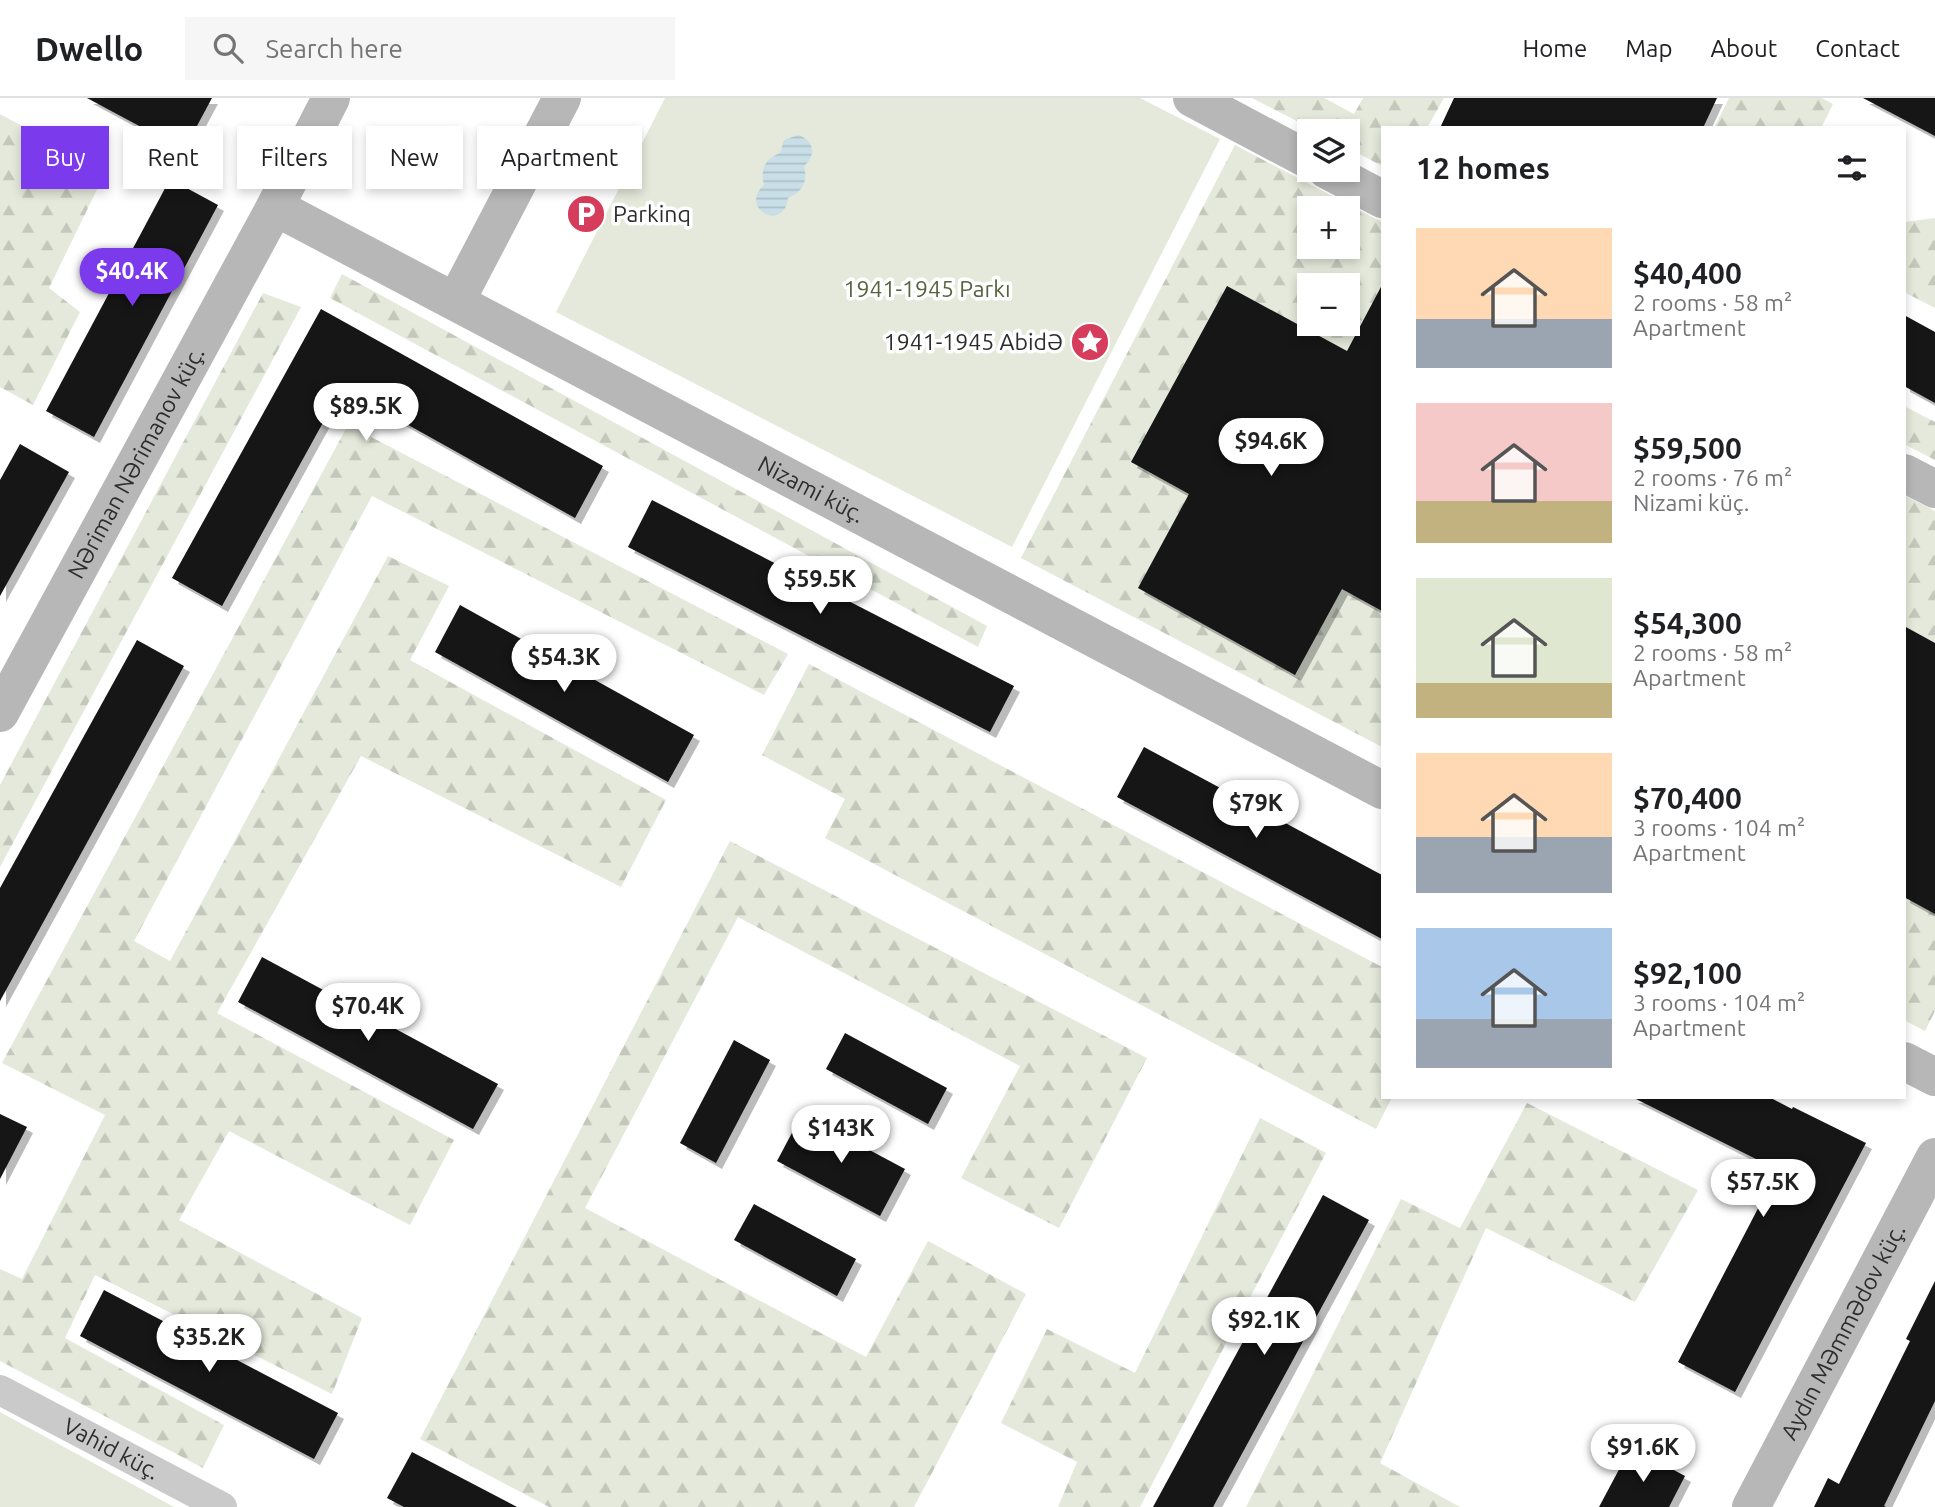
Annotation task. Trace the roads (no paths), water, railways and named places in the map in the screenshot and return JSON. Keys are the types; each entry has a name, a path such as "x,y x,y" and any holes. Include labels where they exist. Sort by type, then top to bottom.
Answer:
{"street":[{"name":"Nəriman Nərimanov küç.","path":"0,713 275,207 331,98"},
{"path":"456,301 562,98"},
{"path":"1192,98 1297,154"},
{"path":"1350,182 1381,198"},
{"name":"Nizami küç.","path":"275,207 1381,789"},
{"path":"1906,474 1935,489"},
{"path":"1906,1062 1935,1077"},
{"name":"Aydın Məmmədov küç.","path":"1751,1507 1935,1157"},
{"name":"Vahid küç.","path":"0,1390 222,1507"}],"water":[{"path":"798,135 808,140 812,148 811,157 804,166 803,185 797,193 788,198 785,208 779,214 765,213 756,202 757,194 764,185 765,165 780,153 784,140"}],"place":[{"name":"Parkinq","path":"586,214"},
{"name":"1941-1945 Abidə","path":"1090,342"}],"park label":[{"name":"1941-1945 Parkı","path":"927,289"}]}
